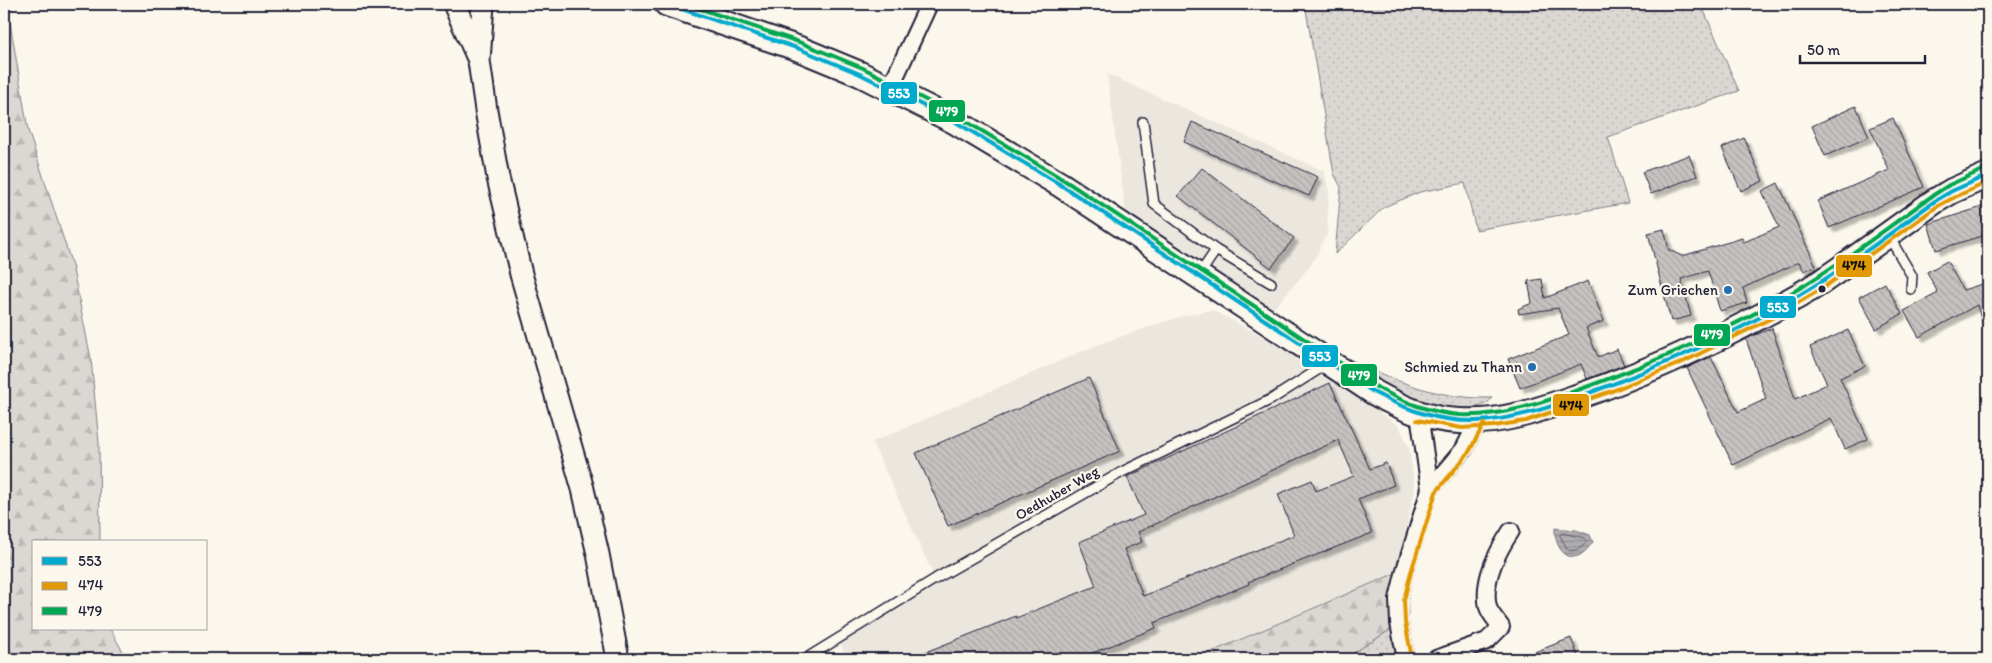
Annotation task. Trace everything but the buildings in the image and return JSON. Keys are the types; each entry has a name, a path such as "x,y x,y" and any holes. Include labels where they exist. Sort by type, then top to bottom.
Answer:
{"main road":[{"path":"667,4 797,48 890,88 992,142 1061,185 1382,397 1419,414 1447,420 1478,421 1537,411 1610,385 1681,356 1774,310 1812,287 1935,201 1988,175"}],"street":[{"path":"454,4 480,61"},
{"path":"483,4 480,61 498,178 521,274 583,489 598,554 618,659"},
{"path":"890,88 929,4"},
{"path":"1419,414 1430,489"},
{"path":"1406,659 1399,623 1398,599 1401,582 1430,489 1464,449 1478,421"},
{"path":"1436,659 1488,641 1501,627 1488,609 1488,588 1492,567 1500,548 1511,531"}],"lane":[{"path":"1143,122 1154,204 1216,250 1272,283"},
{"path":"1888,234 1912,276 1911,288"},
{"path":"1199,276 1216,250"},
{"name":"Oedhuber Weg","path":"805,659 935,579 1122,472 1272,399 1329,363"}],"shaded area":[{"path":"1107,74 1324,171 1329,190 1327,234 1311,265 1270,313 1126,215"},
{"path":"1212,310 1270,340 1399,426 1409,447 1415,490 1396,573 1195,659 848,659 835,635 933,574 872,442 1099,344 1182,316"}],"green space":[{"path":"4,4 7,4 28,130 72,265 91,359 99,443 100,540 32,540 32,630 111,630 122,650 120,659 4,659"},
{"path":"1305,4 1701,4 1739,91 1608,137 1628,203 1476,230 1465,183 1420,192 1384,207 1335,254 1341,187 1334,174"},
{"path":"1311,339 1398,381 1443,394 1492,398 1478,407 1468,408 1446,408 1425,404 1385,387"},
{"path":"1396,573 1392,600 1393,628 1344,659 1195,659"},
{"path":"1393,628 1400,659 1344,659"}],"water":[{"path":"1555,528 1576,530 1590,535 1593,542 1580,555 1569,556 1559,547"}],"transit line":[{"name":"553","path":"667,4 797,48 860,74 954,121 1061,185 1375,393 1411,410 1436,417 1462,421 1491,420 1534,412 1618,382 1703,346 1785,304 1858,257 1935,201 1988,175"},
{"name":"479","path":"686,4 799,42 863,68 957,116 1064,180 1378,388 1418,406 1449,414 1477,415 1526,407 1617,376 1673,353 1729,327 1808,283 1949,185 1985,169"},
{"name":"474","path":"1417,420 1462,428 1526,421 1612,391 1683,362 1776,316 1823,288 1938,206 1988,182"},
{"name":"474","path":"1412,658 1405,622 1404,600 1411,572 1436,492 1469,452 1484,424"}],"place":[{"name":"Zum Griechen","path":"1728,290"},
{"name":"Schmied zu Thann","path":"1532,367"}]}
